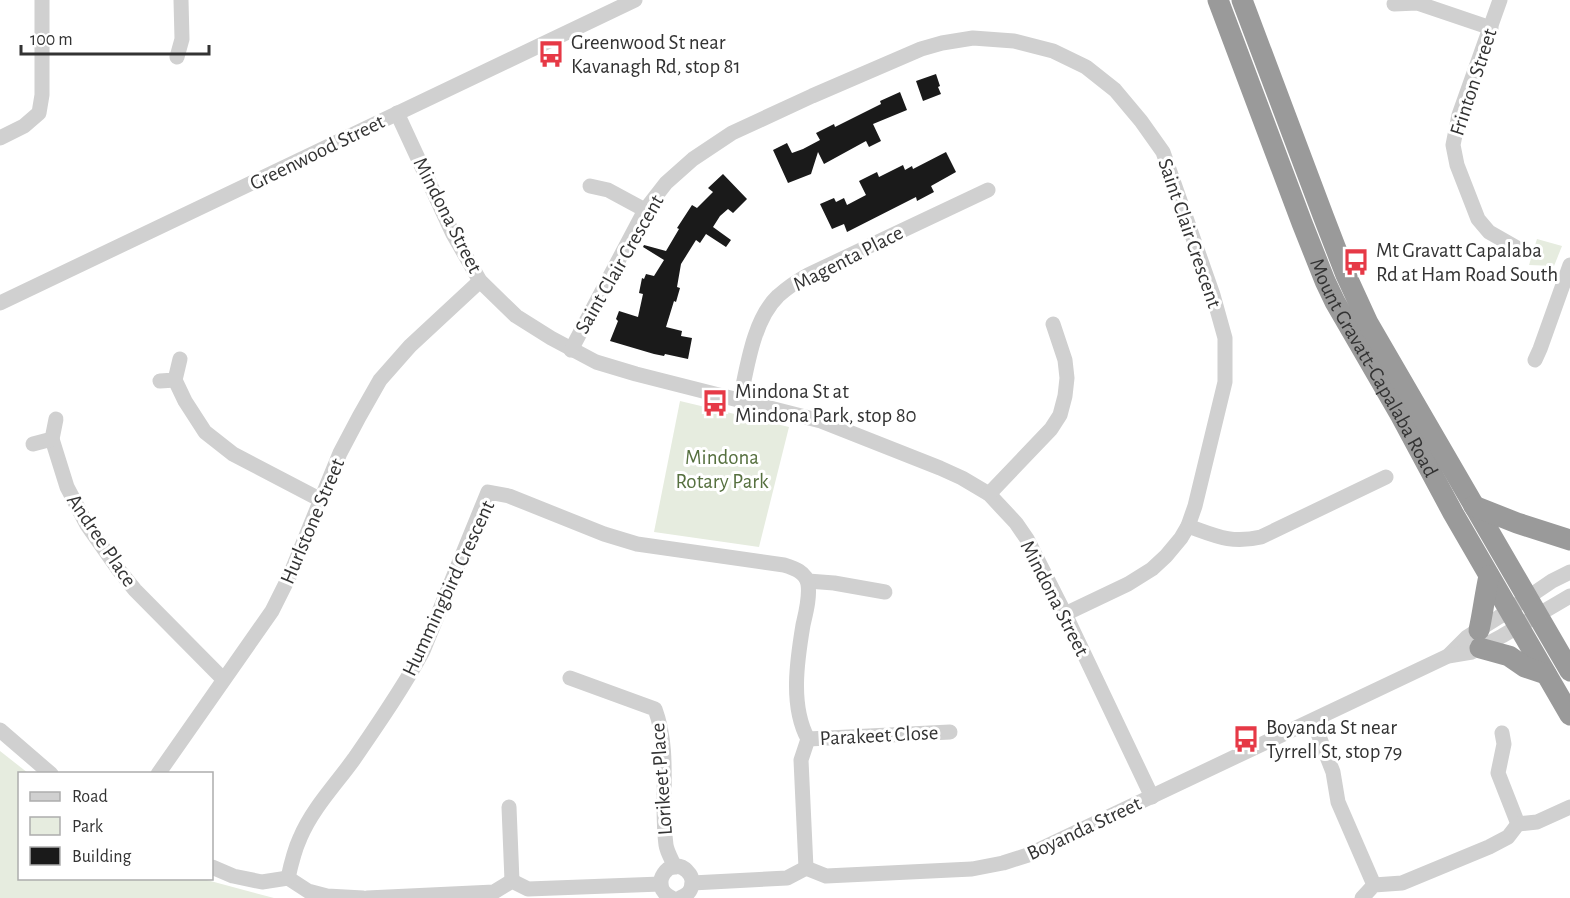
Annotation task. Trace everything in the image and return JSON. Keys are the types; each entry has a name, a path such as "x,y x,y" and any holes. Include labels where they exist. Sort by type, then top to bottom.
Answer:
{"highway":[{"name":"Mount Gravatt-Capalaba Road","path":"1218,0 1335,302 1489,576 1523,613 1570,671"},
{"name":"Mount Gravatt-Capalaba Road","path":"1242,0 1357,300 1474,506 1523,613 1546,674 1570,715"},
{"path":"1474,506 1570,540"},
{"path":"1489,576 1480,639 1526,667 1546,674"}],"street":[{"path":"0,138 24,126 39,113 42,95 42,0"},
{"path":"177,57 182,39 181,0"},
{"name":"Frinton Street","path":"1500,0 1459,115 1453,145 1457,165 1478,219 1489,232 1517,248"},
{"name":"Greenwood Street","path":"0,303 624,2"},
{"path":"1394,4 1417,3 1491,28"},
{"name":"Saint Clair Crescent","path":"571,350 645,210 666,183 693,159 732,133 921,49 942,43 973,38 1014,40 1053,51 1086,67 1114,90 1141,121 1163,152 1213,295 1225,338 1225,382 1196,506 1188,526 1166,556 1152,569 1128,584 1065,614"},
{"name":"Mindona Street","path":"398,113 453,234 480,281 516,316 550,339 596,362 821,421 940,468 989,494 1028,538 1152,797"},
{"path":"590,186 608,190 645,210"},
{"name":"Magenta Place","path":"740,400 753,343 765,312 791,285 988,190"},
{"path":"1535,360 1570,265"},
{"name":"Hurlstone Street","path":"159,772 272,611 290,575 340,453 380,380 410,346 480,281"},
{"path":"989,494 1051,429 1060,415 1067,378 1065,360 1053,324"},
{"path":"180,359 168,380 205,432 233,454 321,500"},
{"name":"Andree Place","path":"56,419 52,439 67,487 87,525 135,590 223,679"},
{"path":"33,444 52,439"},
{"path":"1188,526 1222,538 1244,541 1261,537 1386,477"},
{"name":"Hummingbird Crescent","path":"288,878 296,848 309,820 354,758 412,672 423,651 488,492 509,496 604,534 637,544 784,565 798,569 808,581"},
{"path":"1523,613 1552,581 1570,572"},
{"path":"692,883 787,878 806,868 801,760 808,739 799,718 797,681 798,655 808,598 808,581 885,592"},
{"path":"1523,613 1570,596"},
{"name":"Boyanda Street","path":"806,868 826,876 972,869 1028,855 1448,656 1467,637 1480,639 1523,613"},
{"name":"Lorikeet Place","path":"570,678 655,709 663,742 666,847 675,867"},
{"path":"1313,721 1333,772 1338,802 1374,885"},
{"path":"0,730 49,772"},
{"name":"Parakeet Close","path":"808,739 950,732"},
{"path":"1502,733 1504,744 1498,773 1518,824"},
{"path":"509,807 512,881"},
{"path":"1362,898 1374,885 1402,884 1489,847 1508,837 1518,824 1538,822 1570,807"},
{"path":"213,867 233,876 262,882 288,878 308,891 327,896 365,898 494,892 512,881"},
{"path":"672,898 664,893 661,879 666,871 675,867 685,869 692,878 690,892 680,898"},
{"path":"512,881 528,889 661,884"}],"green space":[{"path":"1537,239 1562,246 1554,266 1529,265"},
{"name":"Mindona Rotary Park","path":"680,401 789,427 759,547 654,532"},
{"path":"0,751 27,772 18,772 18,880 207,880 274,898 0,898"}],"building":[{"path":"936,74 941,94 923,101 916,81"},
{"path":"900,92 907,110 873,124 881,141 869,147 866,141 824,164 818,152 811,174 788,183 773,150 787,143 792,153 803,149 820,140 816,133 834,124 835,127"},
{"path":"946,152 956,172 931,186 934,192 917,201 916,197 847,232 844,224 832,229 820,204 834,198 836,202 844,198 847,205 866,195 859,181 877,172 879,177 903,165 905,170 912,166 913,169"},
{"path":"723,174 747,199 733,213 728,209 713,227 731,240 726,247 706,234 700,243 696,240 681,264 677,287 680,288 666,327 682,331 681,336 692,338 688,359 654,354 610,341 618,321 616,319 619,311 638,317 643,294 639,293 642,278 644,279 646,274 654,276 664,260 643,247 644,245 666,251 692,205 697,208 713,192 708,188"}],"place":[{"name":"Greenwood St near Kavanagh Rd, stop 81","path":"551,54"},
{"name":"Mt Gravatt Capalaba Rd at Ham Road South","path":"1356,262"},
{"name":"Mindona St at Mindona Park, stop 80","path":"715,403"},
{"name":"Boyanda St near Tyrrell St, stop 79","path":"1246,739"}]}
